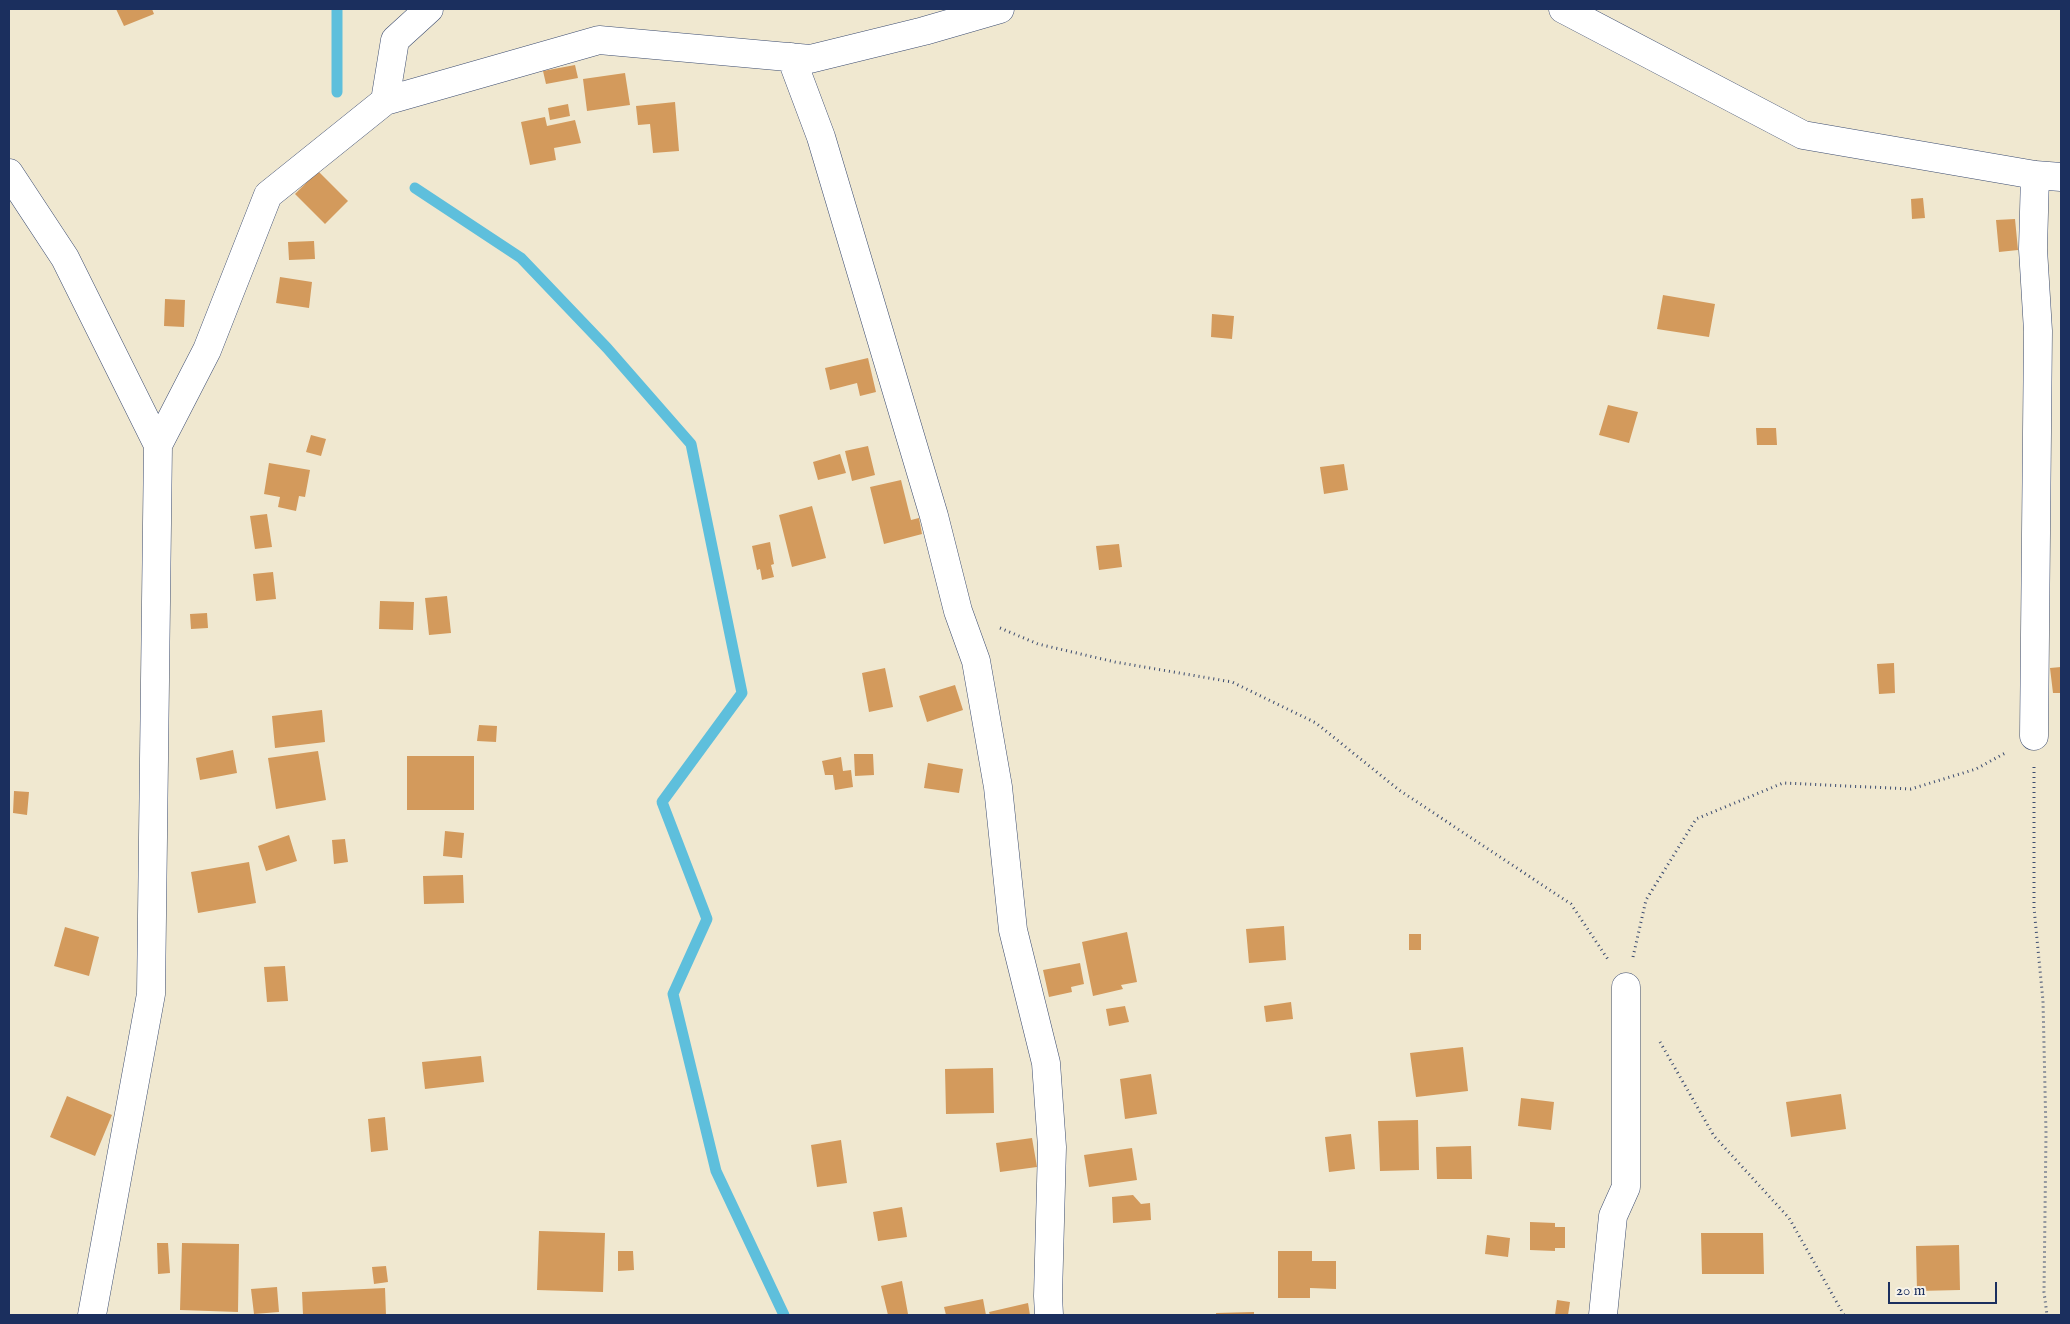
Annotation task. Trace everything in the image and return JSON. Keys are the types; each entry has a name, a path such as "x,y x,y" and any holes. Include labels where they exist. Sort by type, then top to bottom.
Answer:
{"street":[{"path":"385,101 395,40 429,9"},
{"path":"92,1315 150,994 158,445 208,350 268,195 385,101 599,40 810,59 924,31 1000,9"},
{"path":"1563,9 1803,135 2048,176 2033,249 2038,341 2034,736"},
{"path":"791,57 821,137 934,516 958,611 976,661 998,787 1013,930 1046,1063 1052,1147 1049,1315"},
{"path":"9,173 65,258 158,445"},
{"path":"1604,1315 1613,1216 1626,1186 1626,987"}],"path":[{"path":"958,611 1038,644 1115,662 1232,682 1316,723 1399,790 1571,904 1626,987"},
{"path":"1626,987 1646,900 1696,820 1783,784 1911,789 1976,769 2034,736 2034,908 2043,1001 2046,1133 2044,1292 2046,1315"},
{"path":"1655,1034 1714,1136 1789,1218 1844,1315"}],"building":[{"path":"116,9 152,9 154,14 124,26"},
{"path":"575,65 578,78 546,84 543,71"},
{"path":"625,73 630,105 587,111 583,79"},
{"path":"675,102 679,151 653,153 650,124 638,125 636,106"},
{"path":"568,104 570,116 550,120 548,108"},
{"path":"545,117 547,126 575,120 581,143 554,148 556,160 530,165 521,122"},
{"path":"318,171 348,201 325,224 295,194"},
{"path":"1923,198 1925,218 1912,219 1911,199"},
{"path":"2015,219 2018,250 1999,252 1996,220"},
{"path":"314,241 315,259 289,260 288,242"},
{"path":"280,277 312,282 309,308 276,303"},
{"path":"1663,295 1715,304 1709,337 1657,329"},
{"path":"165,299 185,300 184,327 164,326"},
{"path":"1212,314 1234,316 1232,339 1211,337"},
{"path":"868,358 876,392 860,396 857,383 830,390 825,368"},
{"path":"1608,405 1638,412 1629,443 1599,435"},
{"path":"1756,428 1776,428 1777,445 1757,445"},
{"path":"311,435 326,439 321,456 306,452"},
{"path":"868,446 875,475 852,481 845,451"},
{"path":"840,454 846,473 818,480 813,462"},
{"path":"269,463 310,470 305,497 299,496 296,511 278,507 280,497 264,494"},
{"path":"1344,464 1348,490 1324,494 1320,467"},
{"path":"901,480 911,520 919,518 922,534 884,544 870,487"},
{"path":"812,506 826,558 792,567 779,515"},
{"path":"267,514 272,547 255,549 250,516"},
{"path":"770,542 774,564 771,565 774,577 762,580 760,569 757,570 752,546"},
{"path":"1119,544 1122,567 1099,570 1096,546"},
{"path":"273,572 276,599 256,601 253,574"},
{"path":"447,596 451,633 429,635 425,598"},
{"path":"380,601 414,602 413,630 379,629"},
{"path":"207,613 208,628 191,629 190,614"},
{"path":"1894,663 1895,693 1879,694 1877,664"},
{"path":"2061,667 2061,693 2053,693 2050,668"},
{"path":"885,668 893,707 869,712 862,673"},
{"path":"955,685 963,710 927,722 919,696"},
{"path":"322,710 325,742 275,748 272,716"},
{"path":"479,725 497,726 496,742 477,741"},
{"path":"233,750 237,773 200,780 196,758"},
{"path":"318,751 326,800 276,809 268,758"},
{"path":"854,754 873,754 874,775 855,776"},
{"path":"407,756 474,756 474,810 407,810"},
{"path":"841,757 843,771 851,770 853,787 835,790 833,775 825,775 822,761"},
{"path":"928,763 963,769 959,793 924,788"},
{"path":"14,791 29,792 27,815 13,813"},
{"path":"445,831 464,833 462,858 443,856"},
{"path":"289,835 297,861 266,871 258,846"},
{"path":"345,839 348,862 334,864 332,840"},
{"path":"249,862 256,903 198,913 191,872"},
{"path":"463,875 464,903 424,904 423,876"},
{"path":"1284,926 1286,960 1249,963 1246,929"},
{"path":"65,927 99,937 89,976 54,966"},
{"path":"1127,932 1137,982 1121,985 1123,989 1093,996 1082,942"},
{"path":"1409,934 1421,934 1421,950 1409,950"},
{"path":"1080,963 1084,984 1071,987 1072,992 1049,997 1043,970"},
{"path":"285,966 288,1001 267,1002 264,967"},
{"path":"1291,1002 1293,1019 1266,1022 1264,1006"},
{"path":"1125,1006 1129,1022 1109,1026 1106,1009"},
{"path":"1463,1047 1468,1091 1416,1097 1410,1053"},
{"path":"481,1056 484,1082 425,1089 422,1062"},
{"path":"993,1068 994,1113 946,1114 945,1069"},
{"path":"1151,1074 1157,1114 1125,1119 1120,1079"},
{"path":"1841,1094 1846,1129 1791,1137 1786,1102"},
{"path":"67,1096 112,1115 95,1156 50,1137"},
{"path":"1521,1098 1554,1102 1551,1130 1518,1126"},
{"path":"385,1117 388,1150 371,1152 368,1119"},
{"path":"1418,1120 1419,1170 1380,1171 1378,1121"},
{"path":"1351,1134 1355,1169 1329,1172 1325,1137"},
{"path":"1032,1138 1037,1167 1000,1172 996,1143"},
{"path":"841,1140 847,1183 817,1187 811,1145"},
{"path":"1471,1146 1472,1179 1437,1179 1436,1147"},
{"path":"1132,1148 1137,1180 1089,1187 1084,1155"},
{"path":"1133,1195 1141,1204 1150,1203 1151,1220 1113,1223 1112,1197"},
{"path":"902,1207 907,1237 878,1241 873,1212"},
{"path":"1530,1222 1555,1223 1555,1227 1565,1227 1565,1248 1555,1248 1555,1251 1530,1250"},
{"path":"539,1231 605,1233 603,1292 537,1290"},
{"path":"1701,1233 1763,1233 1764,1274 1702,1274"},
{"path":"1487,1235 1510,1238 1508,1257 1485,1254"},
{"path":"157,1243 168,1243 170,1273 158,1274"},
{"path":"182,1243 239,1244 238,1312 180,1310"},
{"path":"1959,1245 1960,1290 1917,1291 1916,1246"},
{"path":"618,1251 633,1251 634,1270 618,1271"},
{"path":"1278,1251 1312,1251 1312,1261 1336,1261 1336,1289 1310,1288 1310,1298 1278,1298"},
{"path":"386,1266 388,1282 374,1284 372,1267"},
{"path":"902,1281 908,1314 888,1315 881,1286"},
{"path":"277,1287 279,1312 254,1314 251,1289"},
{"path":"385,1288 386,1315 303,1315 302,1292"},
{"path":"983,1299 986,1315 946,1315 944,1307"},
{"path":"1557,1300 1570,1302 1568,1315 1555,1315"},
{"path":"1028,1303 1030,1315 990,1315 989,1312"},
{"path":"1254,1312 1254,1315 1216,1315 1216,1313"}],"waterway":[{"path":"337,9 337,92"},
{"path":"415,188 521,258 607,348 691,444 742,693 662,802 707,919 673,994 716,1171 784,1315"}]}
